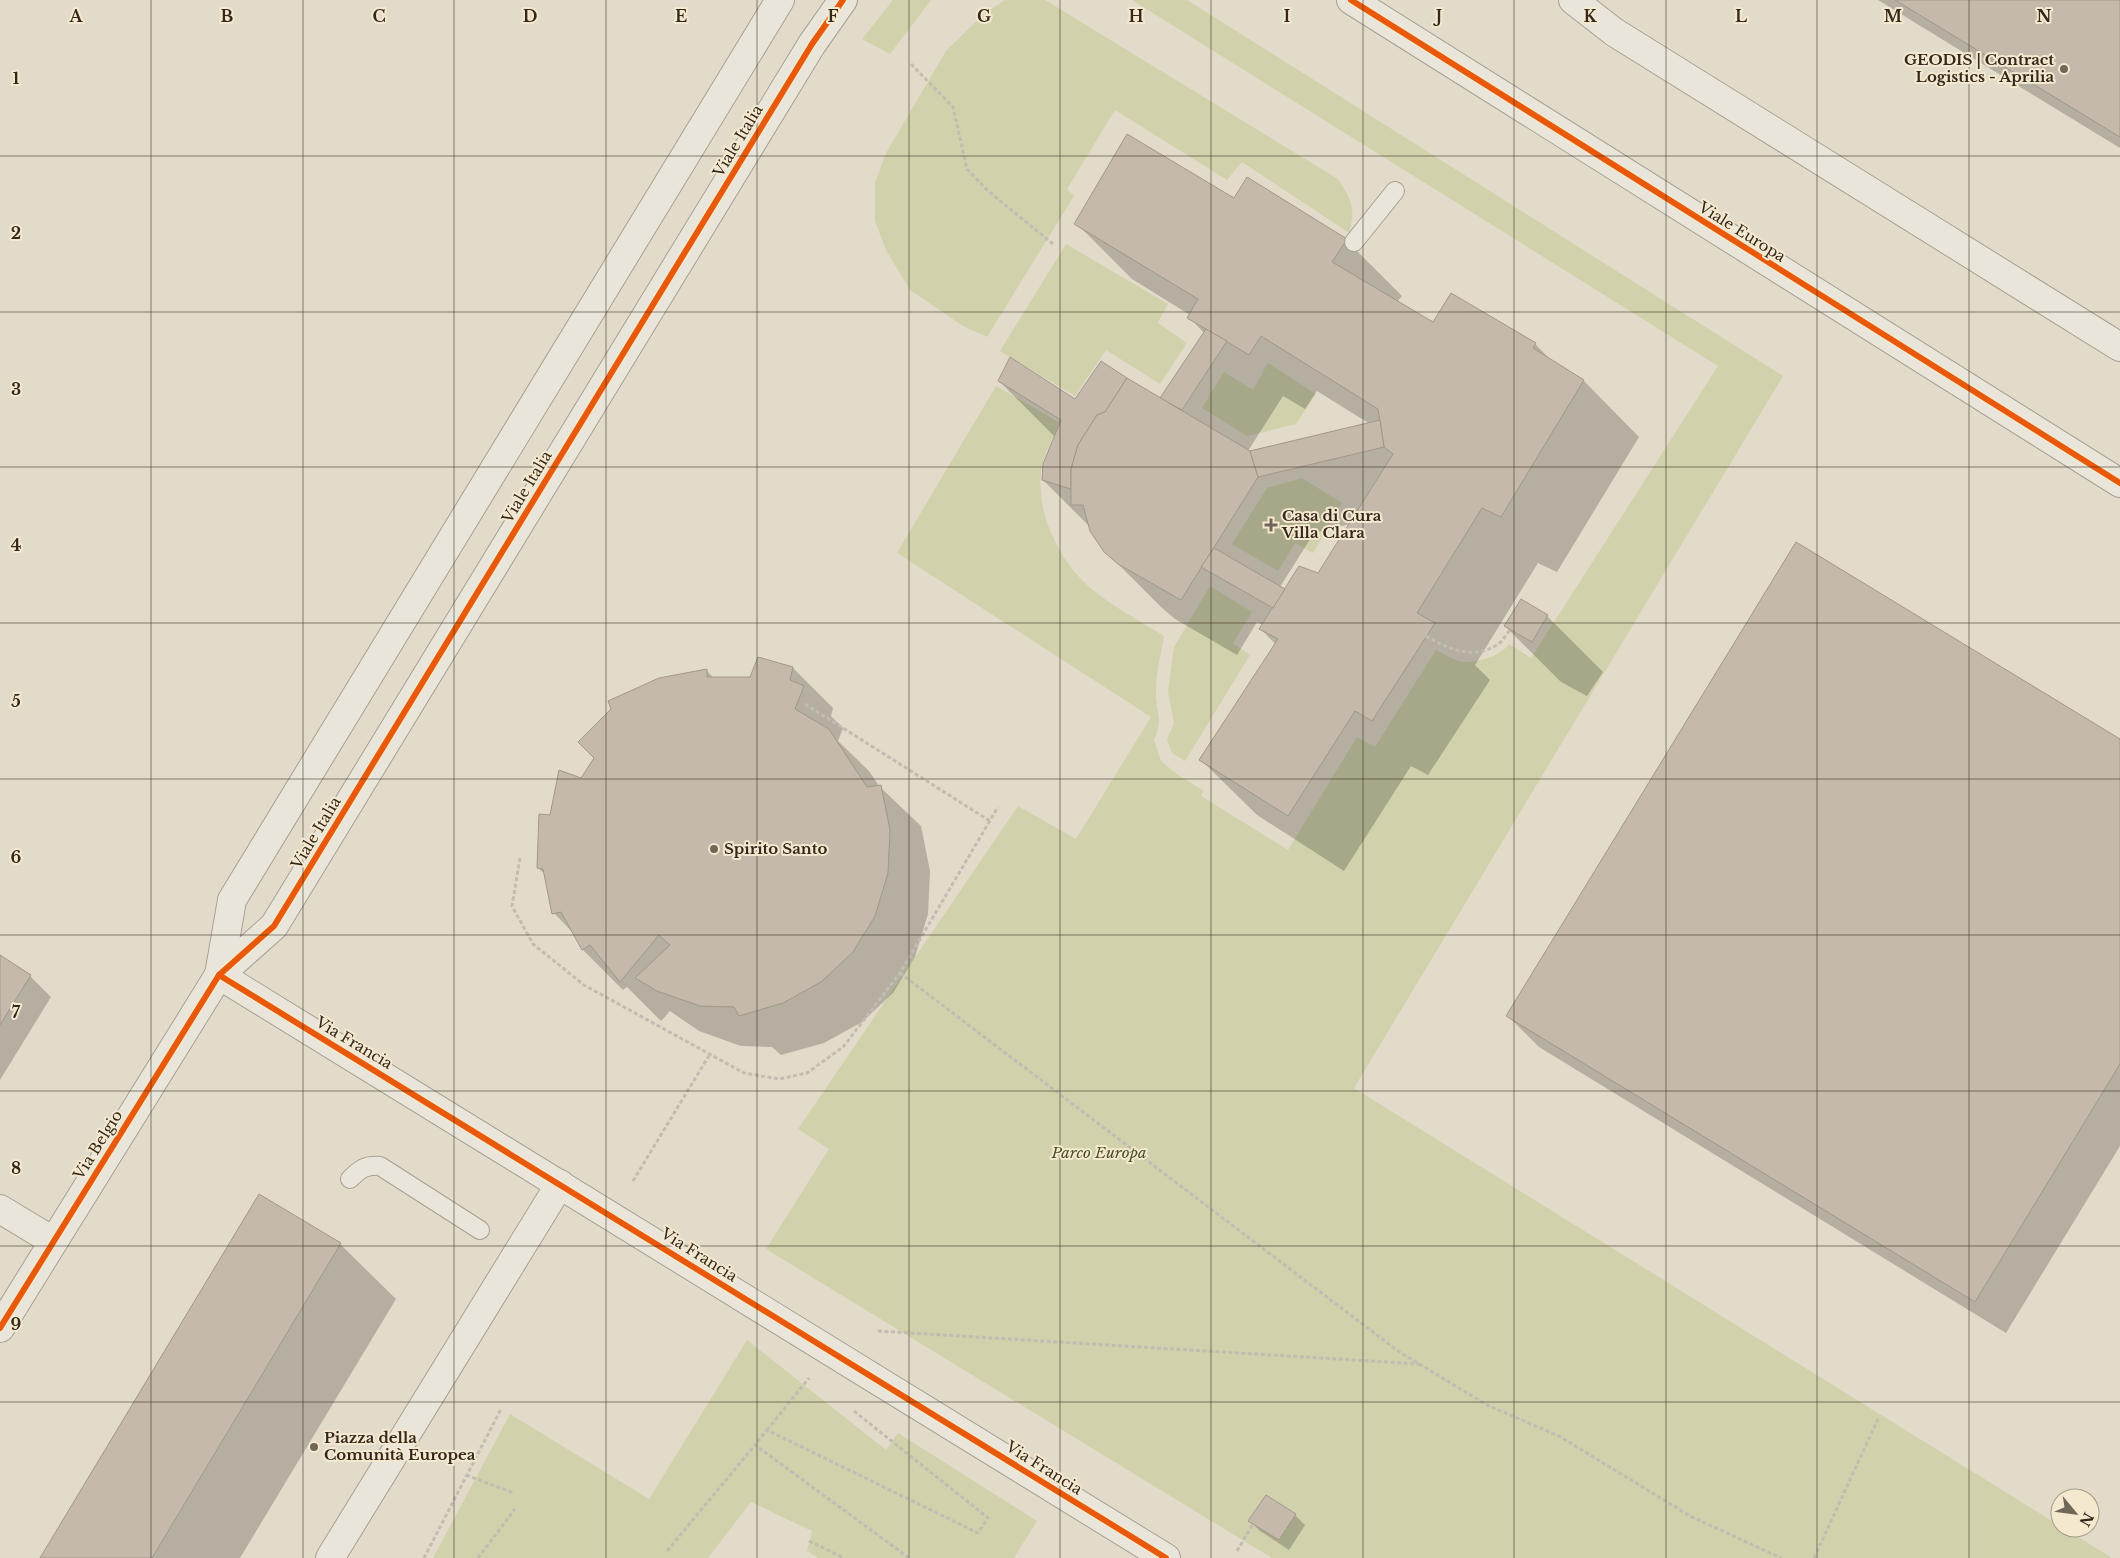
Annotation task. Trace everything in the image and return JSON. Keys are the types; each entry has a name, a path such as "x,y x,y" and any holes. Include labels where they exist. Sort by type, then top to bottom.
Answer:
{"street":[{"path":"219,975 232,900 780,0"},
{"name":"Viale Italia","path":"219,975 274,926 812,44 843,0"},
{"name":"Viale Europa","path":"1351,0 2120,483"},
{"path":"1573,0 1614,32 2120,346"},
{"name":"Via Francia","path":"219,975 1166,1558"},
{"name":"Via Belgio","path":"0,1328 219,975"},
{"path":"330,1558 560,1184"},
{"path":"0,1209 54,1241"}],"lane":[{"path":"1354,242 1395,191"},
{"path":"350,1179 360,1169 368,1165 380,1166 480,1230"}],"path":[{"path":"911,64 953,107 967,169 988,191 1053,244"},
{"path":"1426,636 1442,645 1472,654 1498,645 1510,630"},
{"path":"805,704 990,821"},
{"path":"520,858 512,906 533,944 584,985 744,1073 779,1079 807,1073 843,1047 900,973 998,808"},
{"path":"900,973 1398,1351 1487,1405 1559,1436 1690,1516 1781,1558"},
{"path":"632,1181 710,1054"},
{"path":"878,1331 1420,1364"},
{"path":"667,1551 811,1376 803,1370"},
{"path":"766,1430 978,1533 988,1518 849,1407"},
{"path":"424,1558 501,1409"},
{"path":"1815,1558 1878,1419"},
{"path":"755,1445 909,1558"},
{"path":"466,1475 514,1494"},
{"path":"478,1558 515,1509"},
{"path":"1236,1551 1253,1524"},
{"path":"809,1541 844,1558"}],"green space":[{"path":"893,0 931,0 890,54 862,39"},
{"path":"1005,0 1045,0 1338,179 1347,193 1351,205 1352,217 1349,233 1242,162 1227,180 1115,110 1067,189 1074,196 987,337 963,326 910,290 886,250 875,221 875,183 886,153 946,51 985,13"},
{"name":"Parco Europa","path":"1132,0 1187,0 1783,376 1354,1088 2050,1520 2050,1538 2080,1538 2112,1558 1272,1558 766,1249 829,1149 798,1129 1018,806 1076,839 1151,717 897,553 996,386 1060,423 1041,469 1041,492 1047,522 1056,544 1067,562 1094,591 1164,636 1157,676 1156,697 1159,720 1154,740 1161,761 1178,775 1204,791 1201,796 1288,850 1357,737 1375,747 1436,650 1458,661 1472,662 1496,655 1509,644 1531,658 1718,366"},
{"path":"1066,244 1168,304 1158,323 1187,343 1160,384 1106,350 1075,396 1000,351"},
{"path":"1268,363 1316,394 1296,424 1247,436 1202,408 1224,372 1253,390"},
{"path":"1302,478 1342,503 1313,553 1295,543 1278,571 1232,544 1267,488"},
{"path":"1210,586 1252,612 1233,643 1250,655 1185,761 1172,753 1167,739 1174,724 1168,691 1174,647"},
{"path":"747,1340 886,1450 898,1433 1037,1521 1014,1558 818,1558 807,1551 812,1531 751,1502 708,1558 433,1558 510,1414 649,1499"}],"building":[{"name":"GEODIS | Contract Logistics - Aprilia","path":"1895,0 2120,0 2120,137"},
{"path":"1127,134 1234,198 1247,177 1347,239 1332,262 1433,322 1451,293 1536,343 1533,348 1584,380 1501,517 1482,508 1417,613 1435,623 1372,721 1355,711 1288,816 1199,760 1278,639 1259,629 1299,566 1318,573 1393,454 1384,447 1378,409 1261,336 1249,355 1187,318 1198,299 1074,224"},
{"path":"1206,329 1227,341 1182,410 1160,398"},
{"path":"1010,357 1075,399 1101,361 1127,378 1105,412 1097,415 1078,445 1071,469 1071,489 1042,480 1043,464 1061,420 998,381"},
{"path":"1127,378 1250,451 1258,477 1181,600 1118,564 1104,552 1090,531 1083,505 1071,505 1071,469 1078,445 1097,415 1105,412"},
{"path":"1380,420 1384,447 1258,477 1250,451"},
{"path":"1796,542 2120,739 2120,1064 1975,1302 1506,1016"},
{"path":"1214,548 1285,589 1273,608 1201,567"},
{"path":"1521,599 1548,615 1532,642 1504,626"},
{"name":"Spirito Santo","path":"758,657 793,667 790,680 804,686 795,709 829,729 867,787 881,785 890,830 888,873 875,916 853,952 821,982 783,1003 739,1016 734,1007 700,1006 657,991 635,978 670,945 659,935 620,982 590,945 582,950 561,912 552,914 543,869 537,868 539,814 550,815 559,770 581,778 594,758 578,742 611,709 608,701 659,678 707,669 707,677 750,677"},
{"path":"0,955 31,975 0,1025"},
{"path":"259,1194 341,1243 152,1558 40,1558"},
{"path":"1266,1495 1296,1514 1279,1540 1248,1521"}],"cycle path":[{"path":"0,1328 219,975 274,926 812,44 843,0"},
{"path":"1351,0 2120,483"},
{"path":"219,975 1166,1558"}],"place":[{"name":"GEODIS | Contract Logistics - Aprilia","path":"2064,69"},
{"name":"Casa di Cura Villa Clara","path":"1271,525"},
{"name":"Spirito Santo","path":"714,849"},
{"name":"Piazza della Comunità Europea","path":"314,1447"}]}
